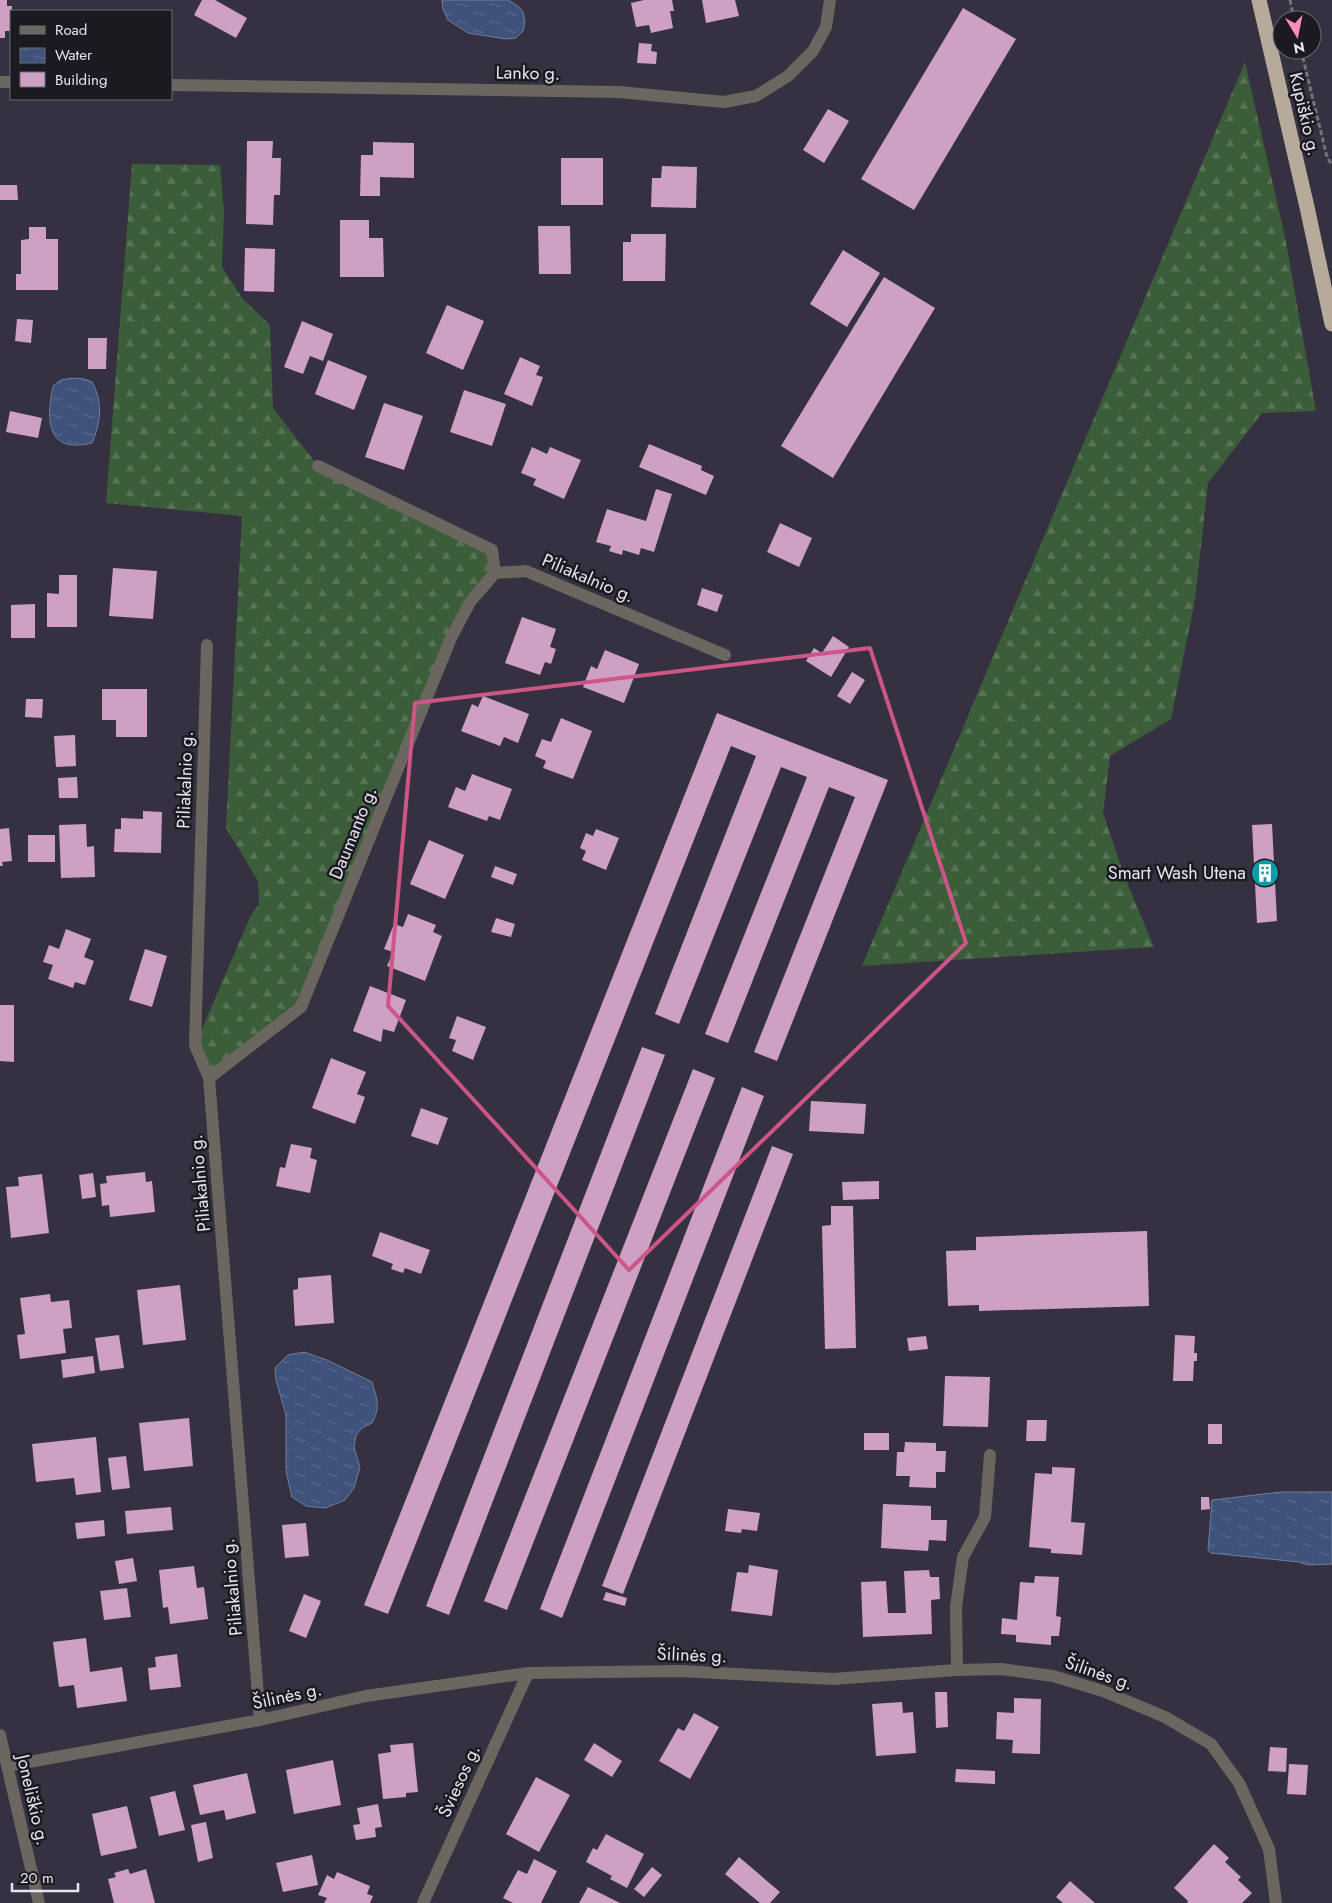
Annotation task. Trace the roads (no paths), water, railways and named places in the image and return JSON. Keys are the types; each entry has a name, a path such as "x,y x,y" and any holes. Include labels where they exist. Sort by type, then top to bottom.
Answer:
{"highway":[{"name":"Kupiškio g.","path":"1259,0 1332,324"}],"street":[{"name":"Lanko g.","path":"172,85 618,92 724,102 756,96 788,76 813,51 826,27 830,0"},
{"path":"318,466 492,550 495,572"},
{"name":"Piliakalnio g.","path":"495,572 526,571 725,655"},
{"name":"Daumanto g.","path":"210,1078 301,1007 451,638 470,602 495,572"},
{"name":"Piliakalnio g.","path":"207,645 195,1045 210,1078 260,1720"},
{"path":"957,1670 956,1606 963,1557 985,1517 990,1455"},
{"name":"Šilinės g.","path":"7,1766 260,1720 366,1696 528,1673 680,1671 833,1680 957,1670 1001,1669 1053,1676 1103,1691 1165,1717 1211,1744 1239,1782 1269,1849 1276,1903"},
{"name":"Šviesos g.","path":"423,1903 528,1673"},
{"name":"Joneliškio g.","path":"0,1735 39,1903"},
{"name":"Šilinės g.","path":"1275,1886 1281,1903"}],"water":[{"path":"442,0 508,0 518,6 523,12 525,22 523,31 516,38 506,39 468,33 448,20 443,9"},
{"path":"72,378 92,382 96,389 100,412 92,443 66,444 58,439 50,422 53,386 61,380"},
{"path":"304,1352 327,1360 372,1382 377,1403 377,1412 372,1423 362,1428 356,1435 354,1447 360,1467 354,1488 345,1500 325,1508 306,1506 292,1497 286,1471 286,1415 276,1380 275,1368 288,1355"},
{"path":"1281,1492 1332,1492 1332,1564 1308,1565 1299,1562 1211,1553 1208,1550 1212,1500"}],"place":[{"name":"Smart Wash Utena","path":"1265,873"}]}
